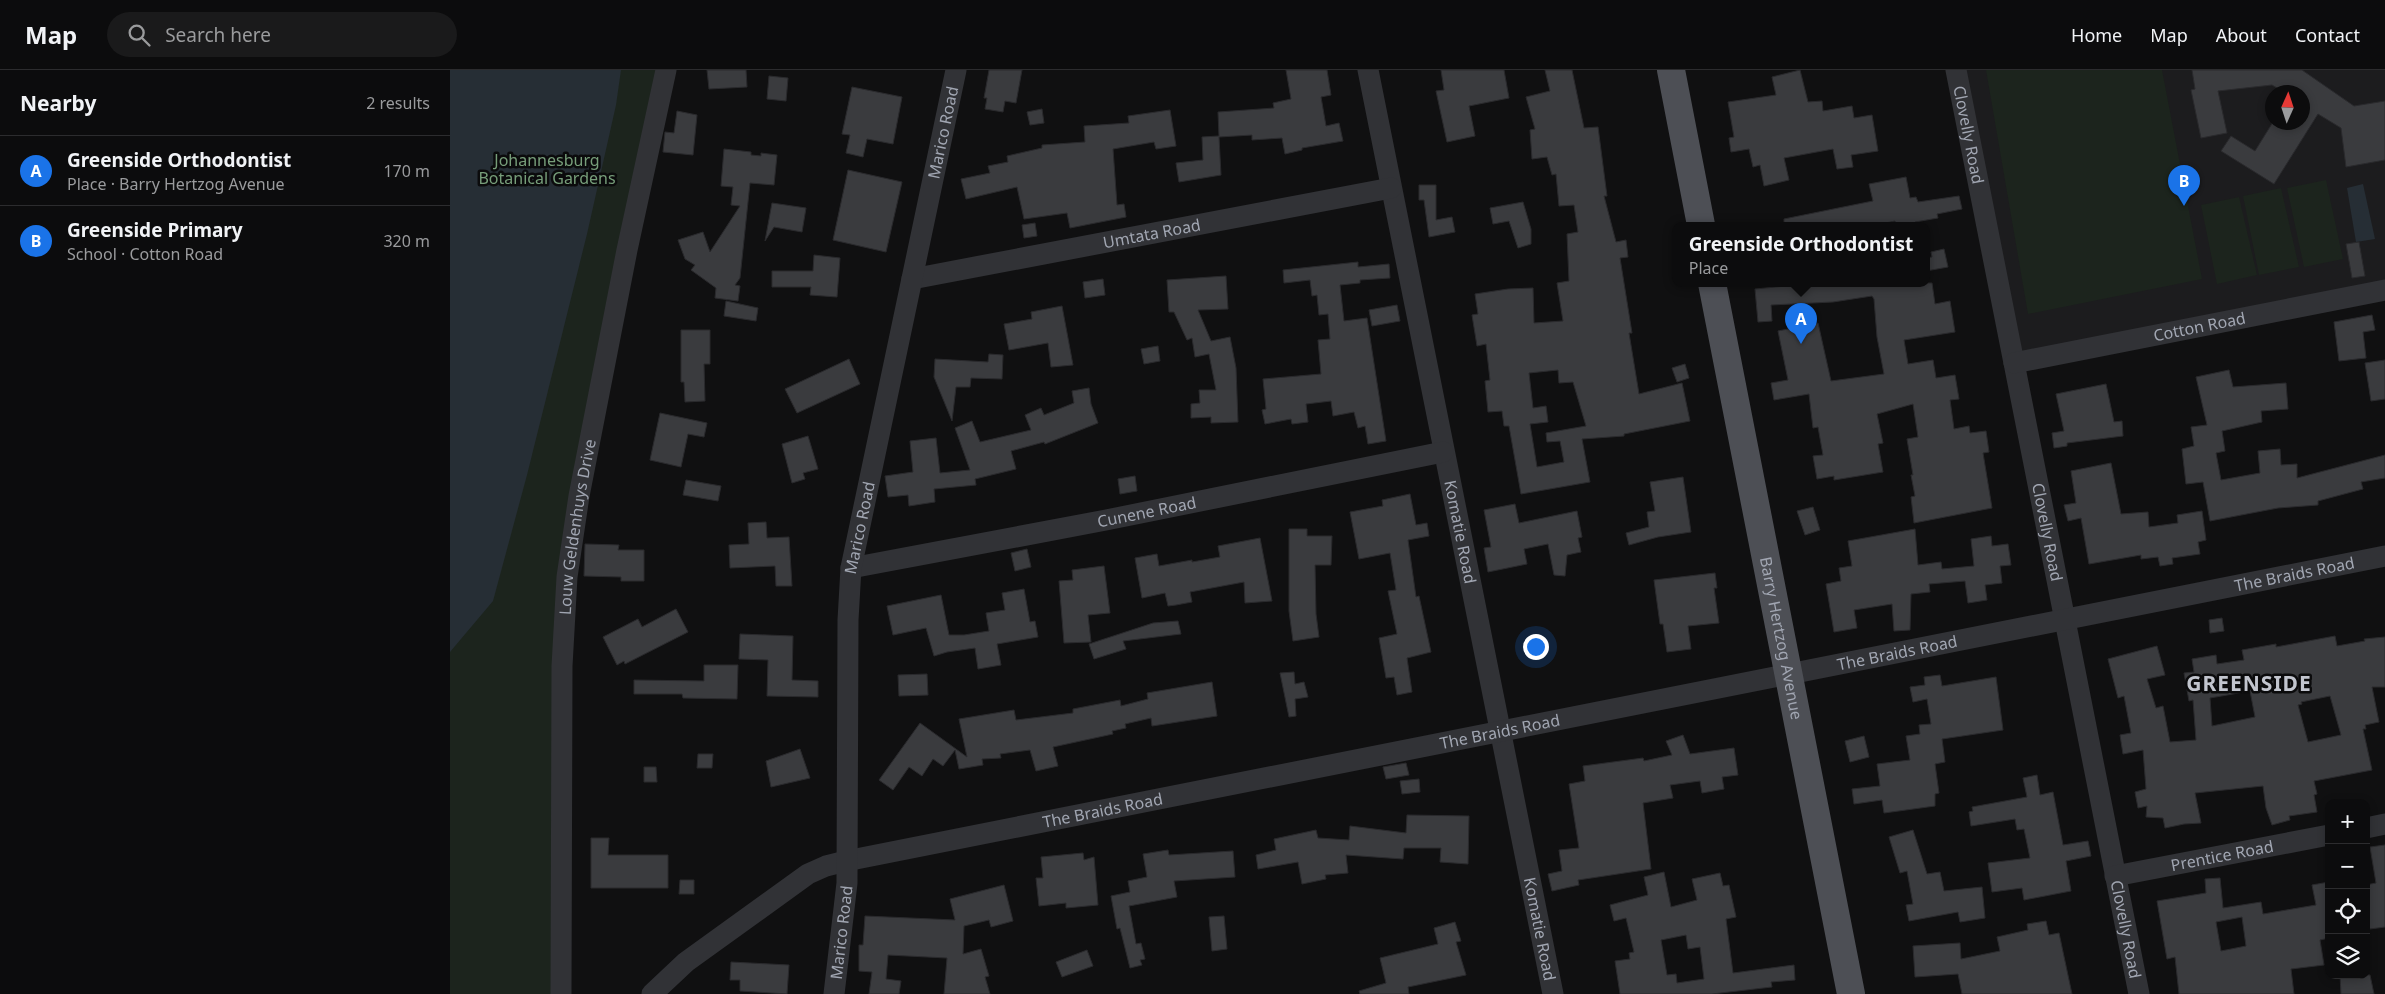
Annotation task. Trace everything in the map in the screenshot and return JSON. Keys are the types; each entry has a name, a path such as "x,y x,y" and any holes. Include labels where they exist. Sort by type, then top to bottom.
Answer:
{"main road":[{"path":"1671,70 1700,222"},
{"name":"Barry Hertzog Avenue","path":"1713,287 1851,994"}],"street":[{"name":"Louw Geldenhuys Drive","path":"561,994 562,666 568,567 579,496 627,250 666,70"},
{"name":"Marico Road","path":"834,994 847,883 848,595 851,568 956,70"},
{"name":"Komatie Road","path":"1368,70 1553,994"},
{"name":"Clovelly Road","path":"1956,70 2139,994"},
{"name":"Umtata Road","path":"912,279 1391,188"},
{"name":"Cotton Road","path":"2014,363 2385,290"},
{"name":"Cunene Road","path":"851,568 1106,520 1443,452"},
{"name":"The Braids Road","path":"652,994 686,962 808,874 846,861 1016,826 2065,621 2385,556"},
{"path":"2370,827 2385,824"},
{"name":"Prentice Road","path":"2115,876 2325,836"}],"shaded area":[{"path":"450,70 621,70 616,105 587,234 527,475 493,601 450,652"},
{"path":"1956,70 2385,70 2385,290 2014,363"},
{"path":"2363,184 2375,239 2356,242 2347,188"}],"green space":[{"name":"Johannesburg Botanical Gardens","path":"450,70 669,70 559,562 560,994 450,994"},
{"path":"1986,70 2162,70 2202,279 2028,314"},
{"path":"2326,180 2343,259 2304,267 2287,188"},
{"path":"2281,188 2299,267 2259,275 2243,196"},
{"path":"2239,197 2257,275 2217,284 2201,205"}],"building":[{"path":"707,70 746,70 747,87 709,89"},
{"path":"989,70 1022,70 1016,103 1005,101 1003,112 985,109 987,98 984,98"},
{"path":"1286,70 1327,70 1331,95 1321,97 1326,126 1339,123 1343,141 1302,148 1302,150 1285,154 1282,138 1252,140 1252,135 1219,137 1221,175 1179,182 1176,163 1203,160 1202,137 1219,136 1218,112 1274,108 1273,103 1291,99"},
{"path":"1441,70 1504,70 1509,98 1469,106 1475,136 1447,142 1436,91 1444,90"},
{"path":"1545,70 1572,70 1584,128 1598,127 1607,196 1604,196 1616,242 1626,240 1628,257 1620,258 1632,333 1629,333 1639,394 1682,383 1690,421 1624,434 1624,436 1582,439 1590,482 1521,494 1509,426 1504,426 1502,411 1488,412 1485,381 1490,380 1486,344 1477,346 1472,315 1478,314 1475,294 1508,289 1533,288 1534,323 1563,321 1557,283 1569,281 1567,234 1578,232 1574,205 1559,206 1556,174 1552,175 1547,157 1532,159 1530,130 1535,129 1526,97 1550,91","holes":["1558,370 1559,383 1573,382 1586,426 1546,433 1547,442 1560,441 1564,462 1537,467 1530,424 1548,422 1546,406 1533,408 1529,373"]},
{"path":"1800,70 1808,102 1822,101 1823,111 1852,106 1854,118 1872,115 1878,151 1851,155 1853,167 1837,169 1833,149 1784,158 1789,180 1764,186 1760,165 1753,167 1749,149 1731,152 1729,138 1734,137 1728,102 1776,95 1772,77"},
{"path":"2192,70 2302,70 2354,106 2385,101 2385,160 2346,167 2341,128 2318,114 2310,127 2310,85 2265,85 2218,91 2227,133 2201,138 2191,90 2195,89"},
{"path":"769,76 788,78 786,101 767,99"},
{"path":"852,87 902,97 893,144 867,139 863,157 846,153 850,135 842,134"},
{"path":"1042,109 1044,123 1030,125 1027,112"},
{"path":"1170,110 1176,146 1156,149 1154,142 1113,149 1117,205 1124,204 1126,217 1070,228 1067,213 1024,219 1017,187 966,199 961,179 990,173 988,166 1008,162 1007,156 1042,148 1042,145 1085,142 1084,126 1129,123 1128,116"},
{"path":"677,111 697,115 693,155 663,152 665,132 674,133"},
{"path":"2268,130 2308,130 2274,184 2221,151 2231,136 2255,151"},
{"path":"724,149 751,152 751,155 761,156 761,153 777,155 774,185 750,183 740,278 735,285 740,286 738,301 715,298 716,288 691,270 695,265 685,259 678,240 703,232 710,252 740,206 731,205 733,187 721,186"},
{"path":"848,170 902,182 886,252 833,240"},
{"path":"1906,177 1910,198 1916,197 1918,202 1959,196 1962,209 1937,214 1938,218 1915,222 1784,222 1784,219 1873,201 1869,184"},
{"path":"1419,185 1436,185 1436,220 1452,217 1455,232 1429,237 1424,200 1419,200"},
{"path":"1523,202 1531,229 1531,244 1518,248 1509,221 1493,224 1490,208"},
{"path":"772,203 806,208 802,232 774,227 765,241"},
{"path":"1035,223 1037,236 1024,238 1022,225"},
{"path":"2359,242 2365,276 2352,278 2346,244"},
{"path":"1944,249 1948,267 1930,270 1931,252"},
{"path":"814,255 840,258 837,297 810,295 811,287 772,287 772,271 813,271"},
{"path":"1358,262 1358,267 1389,264 1390,278 1360,280 1360,283 1340,285 1344,321 1367,318 1386,441 1368,444 1365,426 1358,428 1354,412 1333,416 1331,401 1306,404 1308,422 1292,424 1291,419 1265,424 1262,410 1266,409 1263,379 1321,374 1318,340 1330,339 1328,314 1319,315 1317,295 1312,296 1310,280 1284,283 1283,270"},
{"path":"1226,276 1228,309 1198,310 1211,341 1230,337 1236,368 1238,422 1211,423 1211,417 1191,418 1191,404 1200,403 1199,390 1216,390 1209,354 1195,357 1192,338 1187,340 1174,312 1169,312 1167,280"},
{"path":"1103,279 1105,295 1085,298 1083,282"},
{"path":"1930,283 1932,283 1935,304 1950,301 1955,332 1904,340 1908,364 1933,360 1936,378 1955,375 1959,399 1950,400 1954,429 1969,426 1970,433 1986,431 1989,452 1983,453 1992,508 1914,523 1911,497 1915,496 1907,439 1918,437 1913,404 1877,414 1883,443 1878,444 1883,472 1834,480 1834,476 1817,479 1813,456 1823,455 1818,427 1813,428 1809,394 1774,400 1771,383 1788,380 1778,331 1818,323 1831,381 1884,374 1877,337 1874,299 1872,296 1833,302 1771,305 1772,321 1758,322 1755,289 1776,287 1930,287"},
{"path":"726,301 758,308 756,321 724,316"},
{"path":"1397,305 1400,321 1372,326 1369,310"},
{"path":"1062,306 1073,365 1051,367 1048,343 1009,350 1004,324 1032,319 1031,312"},
{"path":"2372,315 2375,330 2363,332 2366,358 2339,361 2334,322"},
{"path":"681,330 710,330 710,364 704,364 705,401 685,402 684,382 681,382"},
{"path":"1158,346 1160,361 1144,364 1141,349"},
{"path":"989,354 1003,355 1002,379 971,378 970,387 956,387 952,421 934,377 935,359 988,362"},
{"path":"849,359 860,384 797,413 785,389"},
{"path":"2385,360 2385,399 2371,401 2365,363"},
{"path":"1685,364 1689,378 1677,382 1672,368"},
{"path":"2229,370 2233,387 2286,383 2288,409 2261,411 2262,422 2222,431 2225,451 2216,453 2221,480 2260,473 2258,451 2280,449 2281,465 2297,464 2297,478 2385,455 2385,478 2361,482 2363,489 2318,501 2318,505 2278,508 2210,521 2203,482 2186,484 2182,449 2194,446 2191,427 2207,425 2196,377"},
{"path":"2106,384 2114,422 2122,421 2123,436 2067,443 2067,446 2054,448 2052,433 2064,431 2056,394"},
{"path":"1089,388 1091,404 1098,423 1045,444 1044,442 1011,451 1016,469 975,479 976,485 934,489 935,502 909,506 908,495 888,497 885,476 913,472 910,441 936,438 940,473 970,470 955,428 972,421 980,442 1031,430 1025,415 1041,408 1044,415 1074,403 1072,391"},
{"path":"660,413 707,423 704,437 688,434 681,467 650,460"},
{"path":"808,436 818,469 803,473 805,479 792,483 782,444"},
{"path":"2111,463 2121,514 2148,512 2149,527 2178,523 2177,515 2202,511 2206,540 2198,542 2200,554 2172,558 2173,564 2160,566 2158,557 2141,559 2141,555 2089,564 2081,518 2068,521 2064,505 2076,503 2071,471"},
{"path":"1135,476 1137,491 1120,494 1118,479"},
{"path":"1683,477 1691,532 1658,537 1629,545 1626,533 1649,527 1647,512 1655,511 1650,482"},
{"path":"686,480 721,486 718,501 683,495"},
{"path":"1410,494 1416,525 1427,523 1429,536 1408,540 1416,597 1419,596 1431,652 1407,658 1412,692 1397,695 1394,677 1386,678 1379,638 1397,634 1388,591 1396,590 1390,553 1359,559 1350,512 1383,506 1382,500"},
{"path":"1515,504 1519,523 1577,511 1582,537 1578,538 1581,552 1567,555 1565,576 1554,575 1548,544 1524,549 1527,564 1488,572 1484,548 1491,547 1484,510"},
{"path":"1813,507 1820,530 1805,535 1797,511"},
{"path":"766,522 767,538 789,537 792,586 776,586 775,566 730,568 729,545 749,544 748,523"},
{"path":"1289,529 1307,529 1307,536 1332,536 1331,565 1315,565 1316,614 1319,637 1293,641 1289,611"},
{"path":"1915,529 1918,565 1941,562 1942,569 1974,566 1971,539 1991,536 1992,546 2008,544 2011,565 2000,566 2002,583 1985,585 1987,600 1968,603 1965,581 1929,584 1930,592 1911,594 1910,630 1894,631 1892,604 1854,610 1857,628 1834,632 1826,584 1841,581 1839,568 1852,566 1848,541"},
{"path":"1260,538 1272,601 1245,603 1244,582 1190,592 1192,602 1176,605 1168,606 1165,593 1142,598 1135,558 1157,554 1159,566 1192,560 1192,562 1220,557 1218,546"},
{"path":"585,544 619,545 618,550 644,550 644,581 621,581 621,577 584,576"},
{"path":"1027,549 1031,567 1015,571 1011,553"},
{"path":"1104,566 1110,613 1088,615 1091,642 1064,643 1059,581 1073,580 1072,570"},
{"path":"1715,573 1717,588 1714,588 1719,623 1688,626 1691,649 1667,652 1663,624 1660,624 1654,580"},
{"path":"1024,589 1030,622 1035,621 1038,637 997,644 1001,665 978,669 975,648 934,656 926,628 893,635 887,606 941,595 949,635 964,635 989,631 986,613 1005,610 1002,593"},
{"path":"676,609 688,632 625,664 624,661 617,665 603,637 638,619 642,627"},
{"path":"2222,618 2224,631 2210,633 2209,620"},
{"path":"1178,621 1181,634 1123,641 1126,649 1094,659 1089,644 1153,623"},
{"path":"740,634 793,636 792,680 818,681 818,697 767,696 768,660 739,659"},
{"path":"2335,636 2337,646 2365,641 2364,639 2385,637 2385,687 2372,687 2379,722 2365,725 2366,729 2363,729 2372,770 2314,781 2317,794 2314,795 2317,812 2289,816 2290,820 2272,825 2266,808 2263,786 2195,793 2201,823 2165,828 2163,818 2146,817 2147,806 2138,808 2135,792 2146,789 2143,750 2123,754 2120,735 2131,733 2124,696 2118,698 2108,659 2157,646 2165,675 2147,679 2156,708 2163,706 2170,742 2196,740 2193,700 2189,701 2184,673 2194,672 2192,659 2216,655 2217,664 2244,660 2242,650 2276,644 2276,647","holes":["2250,691 2255,717 2212,726 2210,698","2330,696 2341,735 2308,742 2298,705 2302,704 2301,702"]},
{"path":"704,665 738,665 737,699 683,698 682,694 634,694 634,680 704,681"},
{"path":"1294,672 1295,684 1304,682 1308,697 1295,699 1296,716 1289,717 1280,673"},
{"path":"927,674 928,695 899,696 898,675"},
{"path":"1940,675 1942,686 1996,677 2003,730 1942,739 1945,762 1935,764 1939,793 1935,794 1935,806 1884,813 1882,800 1854,804 1852,789 1880,786 1877,764 1910,760 1906,736 1920,734 1919,725 1931,724 1927,699 1913,702 1910,687 1925,685 1924,677"},
{"path":"1212,682 1217,716 1152,726 1151,718 1125,724 1126,728 1112,731 1113,734 1053,747 1058,766 1036,771 1030,750 1000,754 1001,758 982,759 983,765 959,769 955,750 943,766 933,759 922,776 909,767 893,790 879,780 920,723 967,757 959,719 1014,710 1016,720 1073,713 1073,709 1120,700 1121,706 1148,699 1147,693"},
{"path":"1683,735 1690,754 1734,748 1738,775 1722,777 1724,789 1702,793 1700,781 1670,785 1673,798 1643,803 1651,869 1578,880 1579,885 1552,891 1548,874 1562,871 1559,850 1579,848 1569,784 1585,781 1583,766 1643,758 1644,761 1672,755 1666,741"},
{"path":"1864,736 1869,757 1850,762 1845,741"},
{"path":"800,749 810,778 771,787 766,761"},
{"path":"698,754 713,754 712,768 697,768"},
{"path":"1406,763 1409,775 1386,779 1383,767"},
{"path":"644,767 656,767 657,782 644,782"},
{"path":"2037,775 2040,795 2053,792 2063,845 2088,841 2091,856 2066,861 2071,891 2024,900 2022,888 1992,892 1988,863 2030,858 2024,829 2017,830 2015,819 1971,826 1969,812 1973,811 1972,807 2027,797 2023,778"},
{"path":"1419,779 1420,792 1402,794 1400,781"},
{"path":"1407,815 1469,816 1468,864 1440,862 1441,848 1404,848 1403,859 1346,855 1348,873 1325,875 1326,879 1302,884 1298,862 1258,869 1256,855 1276,850 1274,839 1316,830 1318,838 1349,840 1350,826 1406,833"},
{"path":"1913,830 1927,874 1940,872 1944,891 1982,887 1985,918 1960,922 1958,912 1909,921 1906,905 1913,904 1907,871 1900,873 1889,837"},
{"path":"591,838 609,838 608,855 668,855 668,888 591,888"},
{"path":"2385,845 2385,927 2370,929 2370,884 2376,883 2370,847"},
{"path":"1168,850 1169,855 1233,851 1235,877 1174,881 1177,897 1129,906 1136,944 1141,943 1145,959 1140,960 1142,965 1130,968 1120,928 1117,929 1111,896 1130,892 1128,881 1147,877 1143,854"},
{"path":"1083,853 1084,860 1094,857 1098,905 1066,908 1066,903 1039,906 1036,878 1043,878 1041,857"},
{"path":"1664,872 1671,907 1697,900 1692,879 1720,873 1723,886 1729,885 1736,917 1726,919 1733,973 1794,965 1795,980 1771,982 1772,987 1712,994 1620,994 1615,961 1630,959 1629,953 1634,952 1626,918 1614,921 1610,905 1648,895 1644,877","holes":["1686,935 1688,949 1700,947 1704,979 1677,983 1676,974 1667,975 1661,940"]},
{"path":"2220,878 2223,908 2261,902 2263,914 2316,905 2312,885 2325,883 2325,939 2320,940 2324,965 2291,969 2294,994 2179,994 2175,957 2167,959 2157,901 2206,893 2205,879","holes":["2242,917 2246,946 2221,951 2216,922"]},
{"path":"680,880 694,880 694,894 679,894"},
{"path":"1004,885 1013,921 991,927 989,920 964,926 963,954 981,949 989,976 985,977 990,994 944,994 947,958 888,955 886,979 901,981 899,994 869,994 872,972 859,971 859,945 863,945 865,916 955,920 950,899"},
{"path":"1224,916 1227,949 1212,951 1209,917"},
{"path":"2046,921 2049,935 2059,933 2072,994 1962,994 1958,974 1915,977 1913,946 1960,943 1961,959 2000,951 1997,937 2028,930 2027,924"},
{"path":"1455,922 1461,941 1456,942 1466,975 1408,987 1409,994 1360,994 1359,991 1386,983 1380,958 1438,944 1434,928"},
{"path":"1087,950 1093,966 1062,977 1056,962"},
{"path":"731,962 789,965 787,994 740,991 740,980 730,980"},
{"path":"2370,975 2374,994 2341,994 2340,979 2370,979"}],"place":[{"name":"Greenside Primary","path":"2184,206"},
{"name":"Greenside Orthodontist","path":"1801,344"}],"district":[{"name":"GREENSIDE","path":"2249,684"}]}
